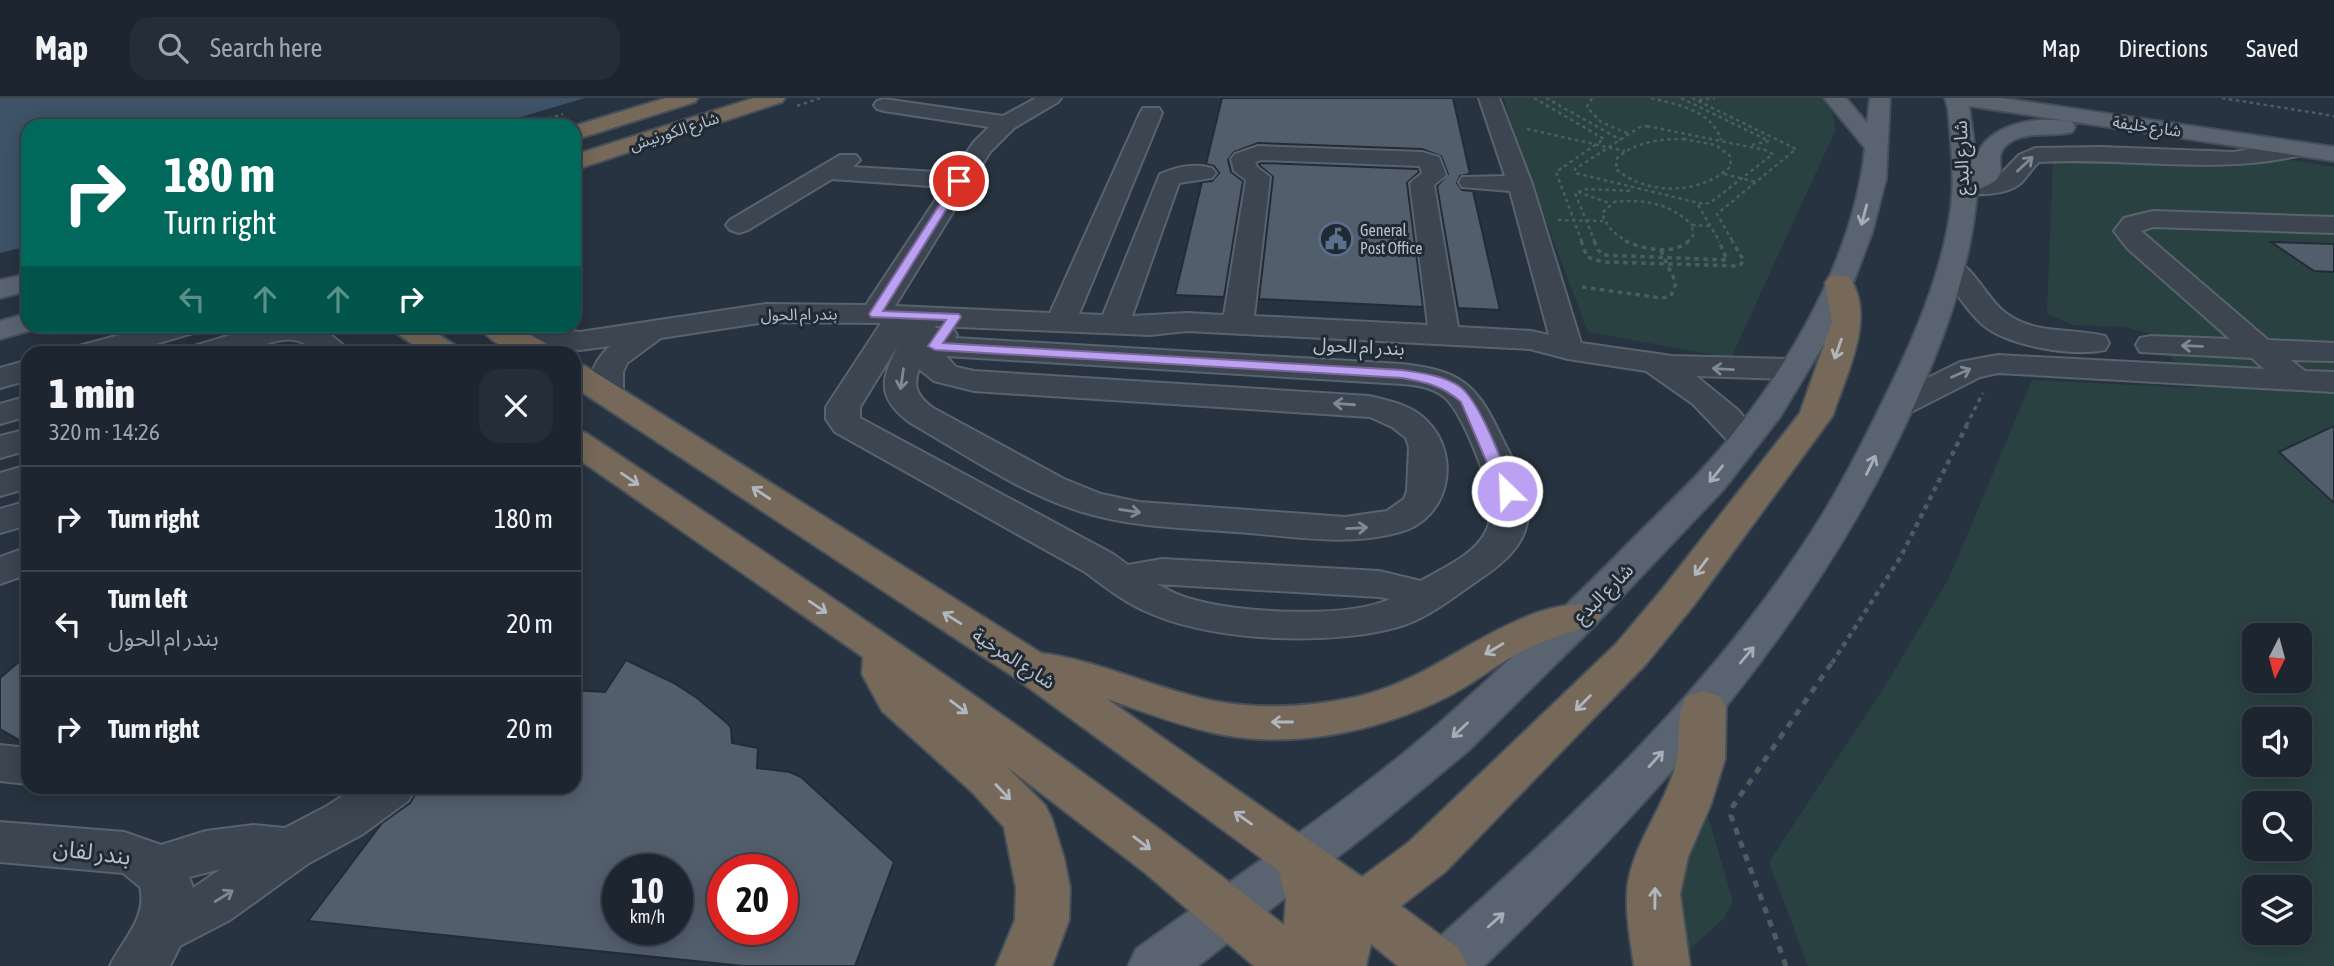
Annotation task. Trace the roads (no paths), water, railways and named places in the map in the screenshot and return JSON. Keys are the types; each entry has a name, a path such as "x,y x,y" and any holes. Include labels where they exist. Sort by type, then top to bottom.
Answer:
{"highway":[{"name":"شارع الكورنيش","path":"581,131 688,98"},
{"path":"581,143 723,98"},
{"name":"شارع الكورنيش","path":"581,161 775,98"},
{"path":"1338,966 1346,930 1362,906 1427,857 1631,654 1679,596 1816,415 1847,322 1839,283"},
{"path":"416,333 435,346"},
{"path":"507,333 528,346"},
{"name":"شارع المرخية","path":"581,377 1030,667 1299,858 1439,966"},
{"path":"581,445 885,652 1229,910 1294,966 1307,943 1313,924 1315,903 1310,881 1299,858"},
{"path":"1030,667 1090,676 1171,706 1212,716 1249,721 1308,721 1343,716 1426,688 1501,644 1541,626 1580,616"},
{"path":"885,652 884,674 898,700 989,779 1027,819 1043,888 1042,920 1024,966"},
{"path":"1662,966 1653,894 1662,858 1686,804 1701,759 1703,707"}],"main road":[{"path":"1834,98 1850,114 1862,134 1878,148"},
{"name":"شارع البدع","path":"1156,966 1362,811 1451,739 1580,616 1712,481 1763,417 1815,334 1839,283 1859,233 1874,179 1880,98"},
{"name":"شارع البدع","path":"1446,966 1605,815 1703,707 1763,634 1810,569 1860,486 1901,404 1953,268 1965,186 1957,98"},
{"name":"شارع خليفة","path":"1957,98 2334,154"},
{"name":"شارع خليفة","path":"2071,98 2334,136"},
{"path":"1965,186 1987,176 1987,154 1998,140 2025,130 2086,127 2247,141"},
{"path":"0,289 21,284"},
{"path":"0,309 21,304"},
{"path":"0,330 21,324"}],"street":[{"path":"934,112 968,98"},
{"path":"918,322 929,361 935,368 974,381 1361,405 1403,419 1419,432 1427,447 1426,488 1419,505 1401,519 1375,527 1345,529 1139,513 1075,498 914,410 901,394 900,376 959,181 981,148 1006,123 1051,98"},
{"path":"1489,98 1520,184 1569,349"},
{"path":"884,105 1006,123"},
{"path":"1061,321 1151,113"},
{"path":"1965,186 2000,184 2010,180 2029,157 2035,155 2241,159 2276,155 2298,149"},
{"path":"1238,324 1258,177 1246,171 1242,159 1258,153 1422,159 1431,162 1434,175 1422,183 1444,335"},
{"path":"739,225 850,159"},
{"path":"827,172 959,181"},
{"path":"1114,324 1168,179 1183,173 1204,173"},
{"path":"1471,182 1520,184"},
{"path":"2296,380 2130,236 2128,226 2153,219 2334,225"},
{"path":"1953,268 1992,318 2022,332 2058,341 2334,352"},
{"name":"بندر ام الحول","path":"530,333 580,341 766,313 918,322 1061,321 1150,326 1195,337 1532,356 1569,349"},
{"name":"بندر ام الحول","path":"1150,326 1187,321 1531,340 1655,364 1722,369 1791,369"},
{"path":"918,322 1402,374 1446,384 1467,401 1507,491 1510,515 1508,527 1496,550 1425,595 1379,584 1162,571 1111,571 847,425 843,419 843,407 918,322"},
{"name":"بندر ام الحول","path":"607,392 604,380 606,371 615,358 632,344 660,330"},
{"path":"114,346 160,333"},
{"path":"237,346 281,336 322,346"},
{"path":"2058,341 2055,344 2058,353 2080,367"},
{"path":"2123,344 2151,355 2158,361 2156,367 2148,370"},
{"name":"بندر ام الحول","path":"1655,364 1695,390 1723,413 1745,439"},
{"path":"1901,404 1954,376 1983,365 2148,370 2334,382"},
{"path":"0,378 21,372"},
{"path":"914,410 932,395 974,381"},
{"path":"0,414 21,408"},
{"path":"0,447 21,441"},
{"path":"0,485 21,478"},
{"path":"1075,498 1111,571"},
{"path":"0,522 21,514"},
{"path":"0,572 21,562"},
{"path":"0,763 21,765"},
{"path":"151,947 291,849 345,820 382,794"},
{"name":"بندر لفان","path":"0,842 138,856 155,869 165,883 170,906 151,947"},
{"path":"155,869 206,851 253,845 291,849"}],"water":[{"path":"0,98 585,98 514,119 21,119 21,248 0,253"}],"place":[{"name":"General Post Office","path":"1336,239"}]}
